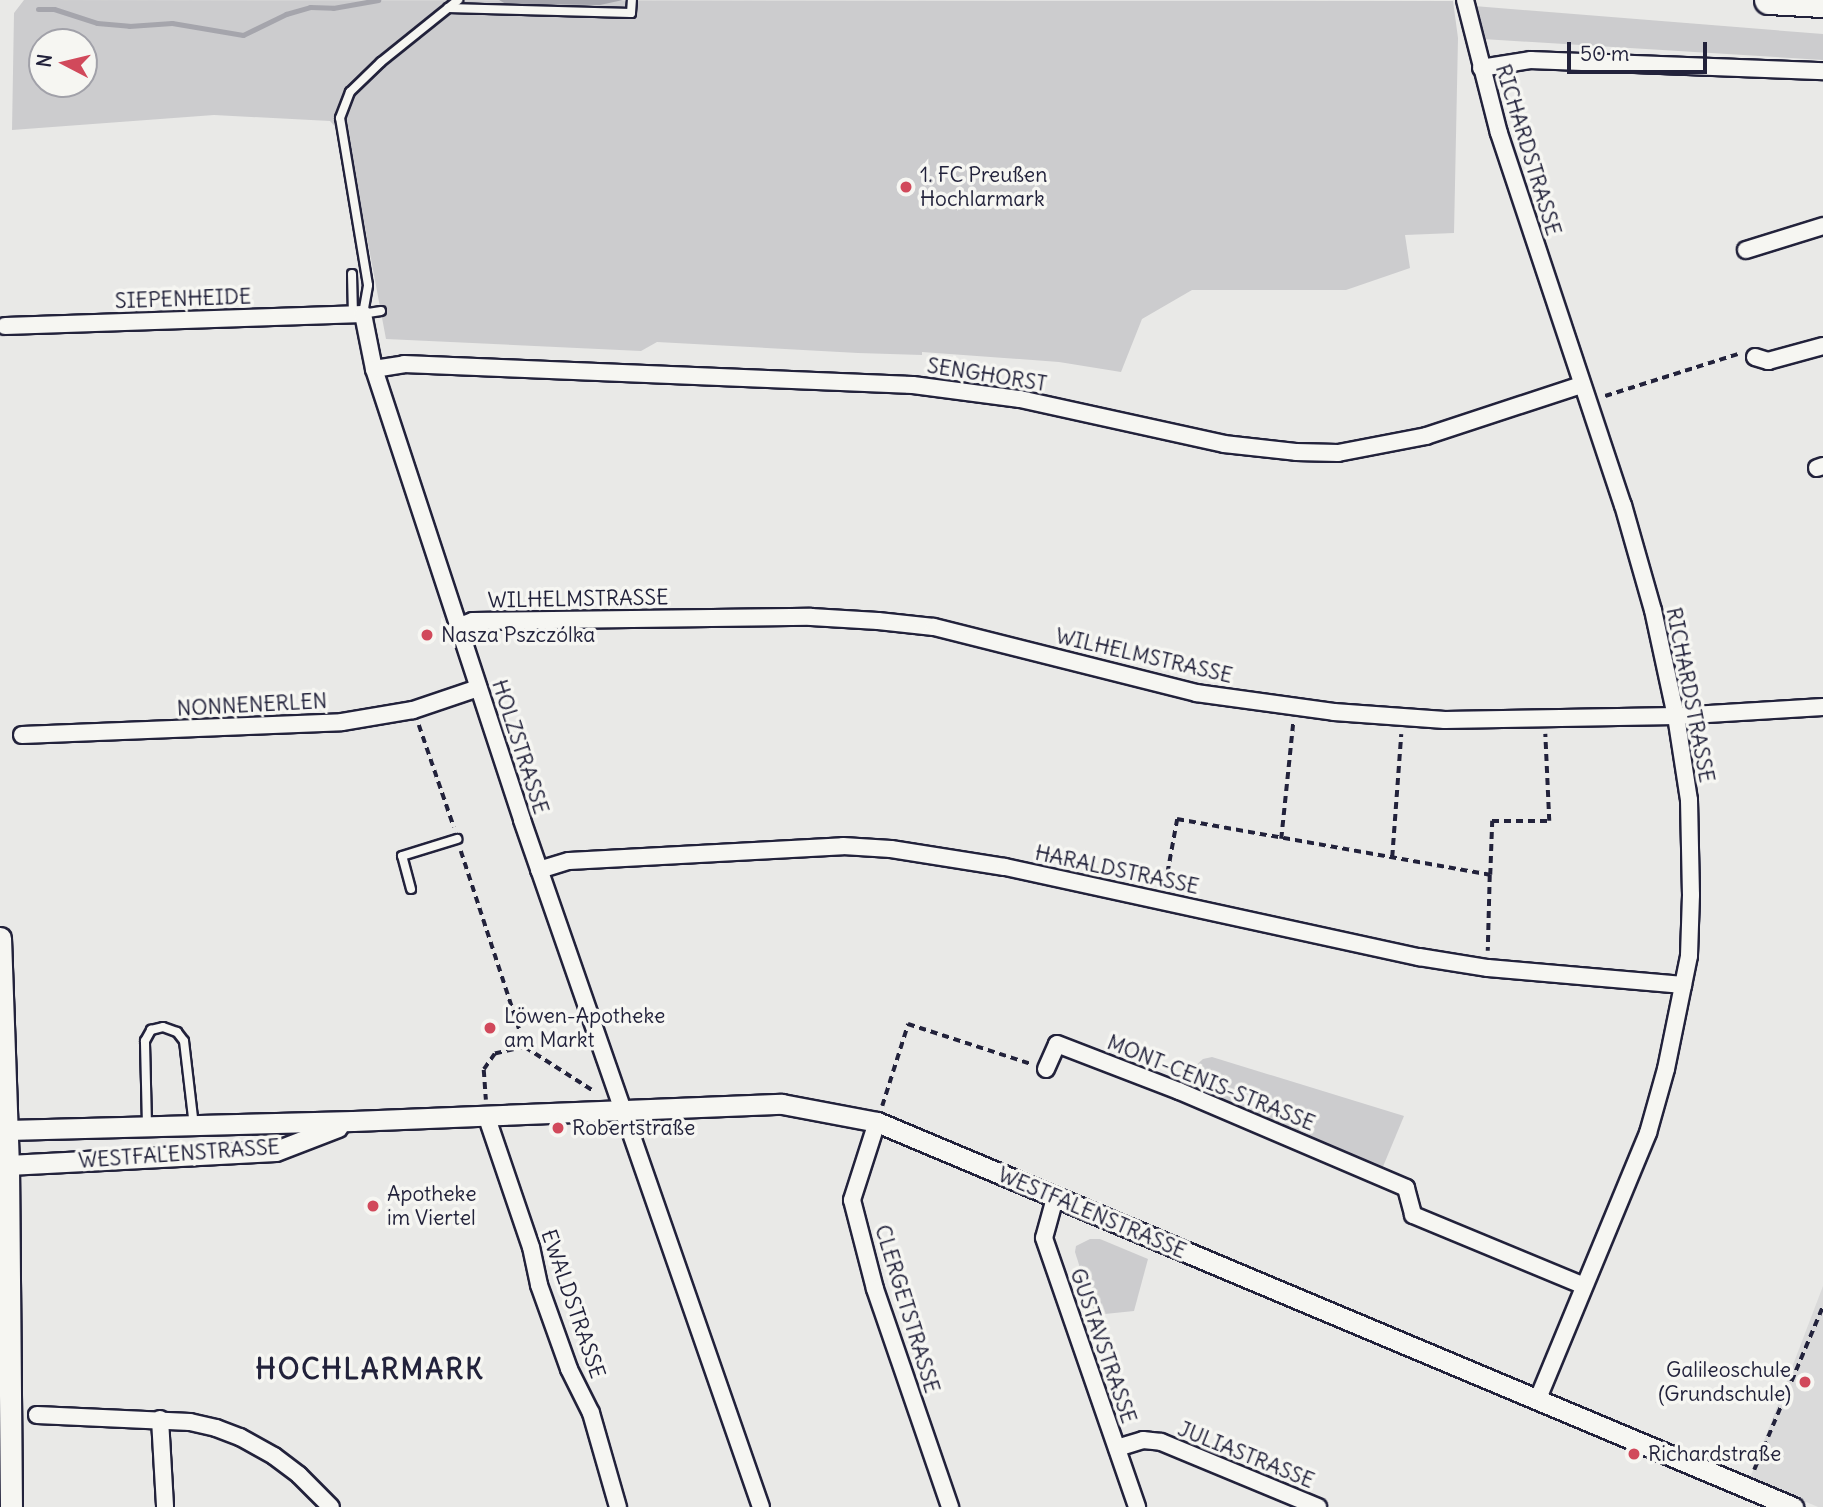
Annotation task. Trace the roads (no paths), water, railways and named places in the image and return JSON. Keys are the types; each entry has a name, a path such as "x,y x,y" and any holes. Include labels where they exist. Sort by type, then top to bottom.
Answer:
{"highway":[{"path":"1769,0 1823,3"}],"main road":[{"path":"0,938 10,1507"}],"street":[{"name":"RICHARDSTRASSE","path":"1465,0 1499,134 1623,505 1653,610 1676,716 1689,800 1689,956 1666,1069 1648,1133 1538,1399"},
{"path":"1481,68 1531,60 1823,71"},
{"path":"1746,250 1823,226"},
{"name":"SIEPENHEIDE","path":"5,326 358,314"},
{"name":"HOLZSTRASSE","path":"358,314 478,688 623,1110"},
{"path":"1755,357 1768,361 1823,346"},
{"name":"SENGHORST","path":"374,369 404,364 913,385 1020,399 1224,444 1296,453 1338,453 1426,436 1581,385"},
{"name":"WILHELMSTRASSE","path":"458,627 473,621 810,617 878,621 934,627 1196,693 1402,718 1545,721 1823,707"},
{"name":"NONNENERLEN","path":"22,735 329,723 413,710 478,688"},
{"name":"HARALDSTRASSE","path":"539,870 569,861 844,846 945,855 1419,957 1488,968 1683,985"},
{"name":"MONT-CENIS-STRASSE","path":"1046,1069 1056,1044 1179,1091 1406,1188 1413,1215 1584,1286"},
{"name":"WESTFALENSTRASSE","path":"4,1130 353,1121 782,1104 877,1122 1793,1507"},
{"path":"623,1110 761,1507"},
{"name":"EWALDSTRASSE","path":"486,1115 531,1247 539,1285 569,1369 591,1413 618,1507"},
{"name":"WESTFALENSTRASSE","path":"4,1165 276,1151 353,1121"},
{"name":"CLERGETSTRASSE","path":"877,1122 852,1199 875,1289 950,1507"},
{"name":"GUSTAVSTRASSE","path":"1055,1198 1044,1238 1138,1507"},
{"path":"37,1415 190,1422 240,1437 299,1475 331,1507"},
{"path":"160,1419 165,1507"},
{"name":"JULIASTRASSE","path":"1117,1448 1143,1440 1161,1442 1318,1507"}],"lane":[{"path":"358,314 368,285 340,118 350,92 381,62 458,0"},
{"path":"448,8 631,13 632,0"},
{"path":"352,274 358,314"},
{"path":"358,314 381,311"},
{"path":"411,889 402,856 457,839"},
{"path":"147,1127 145,1041 151,1030 160,1027 173,1030 184,1041 194,1126"}],"waterway":[{"path":"38,9 54,9 97,23 129,26 172,23 243,35 286,14 310,7 333,8 378,0"}],"place":[{"name":"1. FC Preußen Hochlarmark","path":"906,187"},
{"name":"Nasza Pszczólka","path":"427,635"},
{"name":"Löwen-Apotheke am Markt","path":"490,1028"},
{"name":"Robertstraße","path":"558,1128"},
{"name":"Apotheke im Viertel","path":"373,1206"},
{"name":"Galileoschule (Grundschule)","path":"1805,1382"},
{"name":"Richardstraße","path":"1634,1454"}],"district":[{"name":"HOCHLARMARK","path":"370,1369"}]}
